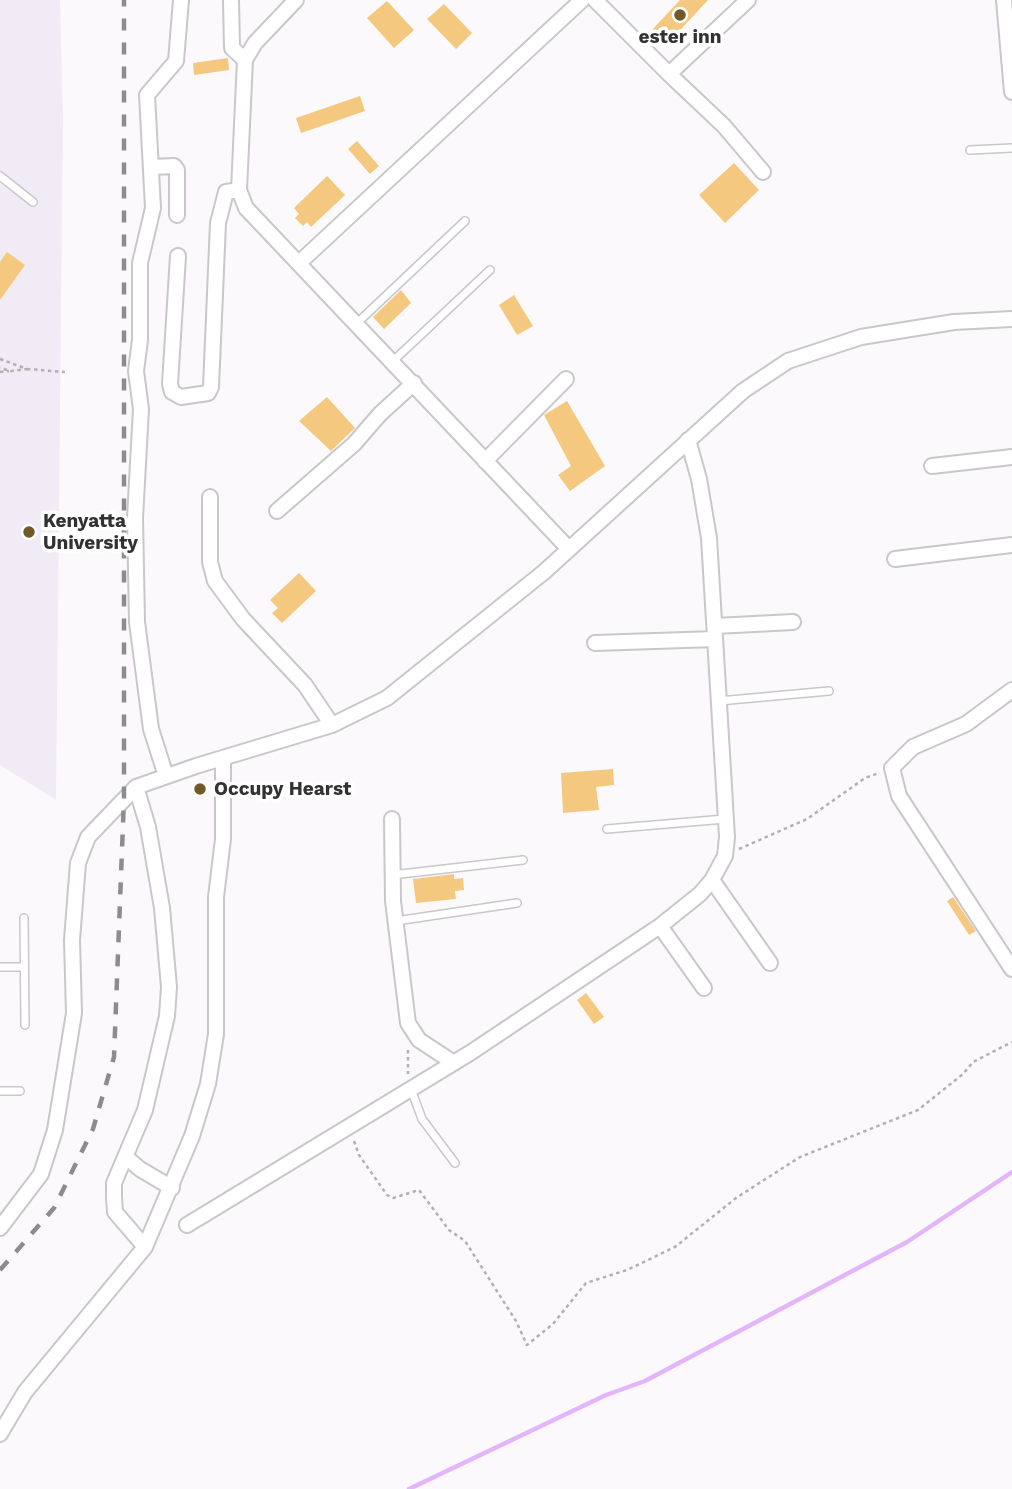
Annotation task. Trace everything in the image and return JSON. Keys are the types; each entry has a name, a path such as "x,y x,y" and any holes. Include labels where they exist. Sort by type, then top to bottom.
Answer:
{"street":[{"path":"166,776 151,729 137,622 135,566 141,409 136,379 140,320 139,276 153,208 147,95 177,61 181,0"},
{"path":"231,0 232,48 245,60"},
{"path":"296,0 256,43 245,60 239,190 251,215 299,263 355,326 414,383 569,549"},
{"path":"299,263 582,0"},
{"path":"595,0 724,126 763,173"},
{"path":"669,74 748,0"},
{"path":"1004,0 1012,92"},
{"path":"152,167 174,166 177,170 177,215"},
{"path":"178,256 170,384 172,392 181,397 208,393 211,387 218,223 226,192 239,190"},
{"path":"0,1228 41,1174 55,1130 74,1013 72,940 78,863 88,837 136,787 332,725 387,698 470,634 569,549 743,391 788,361 861,337 954,322 1012,319"},
{"path":"485,461 566,379"},
{"path":"277,511 354,444 380,414 414,383"},
{"path":"187,1225 274,1169 349,1128 454,1063 660,926 712,880 725,856 726,819 705,510 688,440"},
{"path":"932,466 1012,457"},
{"path":"210,497 210,562 215,582 243,619 305,685 332,725"},
{"path":"895,559 1012,545"},
{"path":"595,643 793,622"},
{"path":"1012,690 966,724 913,747 892,768 899,796 1012,969"},
{"path":"0,1434 25,1392 145,1247 172,1188 208,1084 214,1052 216,897 223,839 223,758"},
{"path":"136,787 148,827 162,908 169,987 167,1016 141,1124 114,1183 115,1212 145,1247"},
{"path":"392,819 391,875 395,921 411,1033 454,1063"},
{"path":"712,880 770,963"},
{"path":"660,926 704,988"},
{"path":"127,1157 140,1169 172,1188"}],"lane":[{"path":"970,150 1012,148"},
{"path":"0,176 33,202"},
{"path":"355,326 465,221"},
{"path":"392,362 490,270"},
{"path":"719,701 830,691"},
{"path":"607,829 726,819"},
{"path":"391,875 523,860"},
{"path":"395,921 517,902"},
{"path":"24,918 24,1025"},
{"path":"0,967 24,967"},
{"path":"410,1089 422,1119 455,1163"},
{"path":"0,1091 20,1091"}],"path":[{"path":"0,359 27,369"},
{"path":"0,370 65,372"},
{"path":"725,856 807,819 865,778 892,768"},
{"path":"410,1089 406,1064 411,1033"},
{"path":"349,1128 359,1155 387,1195 393,1198 419,1190 449,1230 465,1241 516,1321 527,1345 553,1324 586,1283 627,1270 675,1247 736,1198 800,1157 918,1110 963,1074 973,1062 1012,1042"}],"shaded area":[{"name":"Kenyatta University","path":"0,0 60,0 63,117 56,800 0,765"}],"building":[{"name":"ester inn","path":"680,0 708,0 671,40 652,30"},
{"path":"387,1 414,30 394,48 367,18"},
{"path":"444,4 472,33 456,49 427,19"},
{"path":"228,58 229,70 194,75 193,63"},
{"path":"360,96 365,111 301,133 296,118"},
{"path":"357,141 379,166 370,174 348,149"},
{"path":"734,163 759,190 725,223 699,195"},
{"path":"327,176 345,195 311,227 307,222 303,226 295,218 299,214 294,208"},
{"path":"7,252 25,265 0,300 0,262"},
{"path":"401,290 411,303 384,329 373,317"},
{"path":"514,295 533,326 517,335 499,305"},
{"path":"327,397 355,428 331,451 299,421"},
{"path":"567,401 605,466 570,491 558,475 571,466 544,415"},
{"path":"299,573 316,591 282,623 272,613 278,608 270,600"},
{"path":"613,769 614,785 596,787 599,810 563,813 561,773"},
{"path":"454,874 454,879 463,878 464,890 455,891 456,899 416,903 413,879"},
{"path":"953,897 976,931 969,935 947,901"},
{"path":"586,993 604,1017 594,1024 577,1000"}],"waterway":[{"path":"409,1489 606,1395 645,1381 907,1242 1012,1172"}],"railway":[{"path":"0,1270 54,1208 93,1129 114,1057 124,798 124,0"}],"place":[{"name":"ester inn","path":"680,15"},
{"name":"Kenyatta University","path":"29,532"},
{"name":"Occupy Hearst","path":"200,789"}]}
